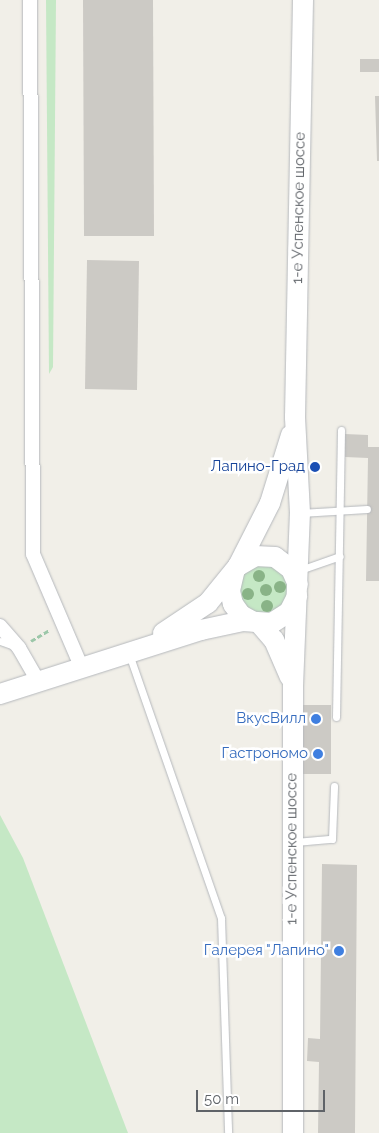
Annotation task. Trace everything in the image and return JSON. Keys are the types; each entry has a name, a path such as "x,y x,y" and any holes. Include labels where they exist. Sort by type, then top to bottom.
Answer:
{"main road":[{"name":"1-е Успенское шоссе","path":"293,1133 293,686 300,513 294,417 303,0"},
{"name":"1-е Успенское шоссе","path":"293,686 279,649 256,622 241,615 231,598 230,584 273,495 285,463 294,417"},
{"name":"1-е Успенское шоссе","path":"0,694 81,666 218,626 272,622 284,617 293,607 298,584 291,569 275,557 255,556 236,569 201,608 126,652"}],"street":[{"path":"30,0 33,554 81,666"},
{"path":"0,626 19,648 38,681"}],"lane":[{"path":"336,717 341,430"},
{"path":"300,513 367,509"},
{"path":"298,584 340,556"},
{"path":"0,641 19,648"},
{"path":"126,652 221,918 228,1133"},
{"path":"292,842 332,839 334,786"}],"path":[{"path":"19,648 63,622"}],"green space":[{"path":"46,0 56,0 53,367 49,374"},
{"path":"262,562 286,573 289,598 280,611 260,616 239,601 241,575"},
{"path":"0,815 23,858 128,1133 0,1133"}],"building":[{"path":"83,0 153,0 154,236 84,236"},
{"path":"360,59 379,59 379,72 360,72"},
{"path":"375,96 379,96 379,161 377,161"},
{"path":"87,260 139,261 137,390 85,389"},
{"path":"345,434 368,435 368,447 379,447 379,581 366,581 368,458 345,457"},
{"path":"303,705 331,705 331,774 303,774"},
{"name":"Галерея \"Лапино\"","path":"322,864 357,865 355,1133 318,1133 319,1062 307,1061 308,1038 320,1039"}],"place":[{"name":"Лапино-Град","path":"315,467"},
{"name":"ВкусВилл","path":"316,719"},
{"name":"Гастрономо","path":"318,754"},
{"name":"Галерея \"Лапино\"","path":"339,951"}]}
